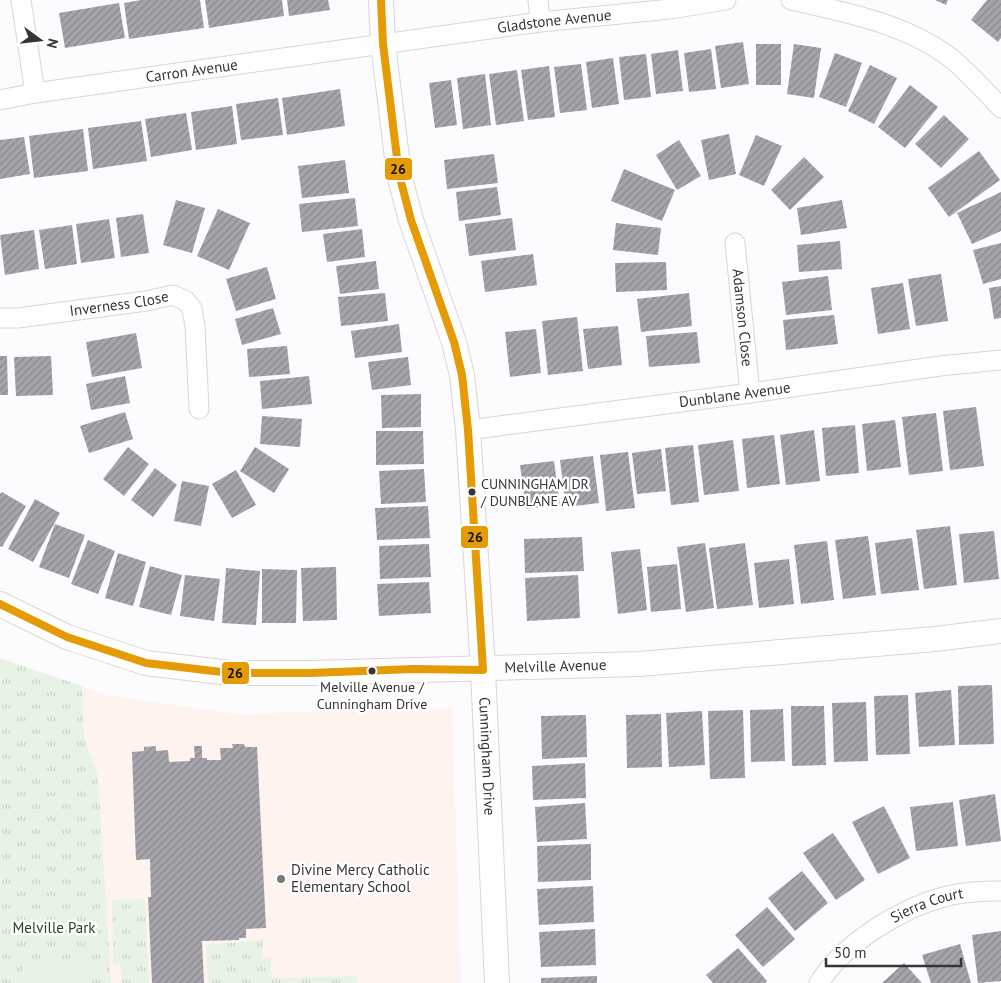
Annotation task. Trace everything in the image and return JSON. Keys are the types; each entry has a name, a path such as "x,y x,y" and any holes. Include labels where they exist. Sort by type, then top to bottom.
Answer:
{"street":[{"path":"21,0 35,93"},
{"name":"Cunningham Drive","path":"381,0 383,44 398,174 411,220 454,342 462,375 468,430 483,670 497,983"},
{"path":"538,0 540,22"},
{"name":"Gladstone Avenue","path":"383,44 540,22 670,9 726,0"},
{"path":"791,0 854,14 917,38 950,58 975,79 1001,108"},
{"name":"Carron Avenue","path":"0,100 35,93 383,44"},
{"name":"Adamson Close","path":"735,243 750,393"},
{"name":"Inverness Close","path":"0,318 18,318 146,301 173,295 186,301 192,308 195,326 200,409"},
{"name":"Dunblane Avenue","path":"468,430 940,366 1001,360"},
{"name":"Melville Avenue","path":"0,604 67,637 146,663 230,673 311,673 413,669 483,670 639,664 935,639 1001,631"},
{"name":"Sierra Court","path":"819,983 825,972 864,936 908,909 948,895 1001,891"}],"shaded area":[{"name":"Divine Mercy Catholic Elementary School","path":"82,686 105,695 236,714 452,708 461,983 111,983 98,775 84,737"}],"green space":[{"name":"Melville Park","path":"0,658 82,686 84,737 98,775 111,983 0,983"},
{"path":"145,899 149,983 122,983 120,963 113,964 112,900"},
{"path":"263,940 262,958 271,958 271,978 357,976 357,983 208,983 206,945"},
{"path":"87,964 88,983 23,983 23,966"}],"building":[{"path":"141,0 200,0 204,28 129,39 124,3"},
{"path":"205,0 282,0 284,16 209,28"},
{"path":"287,0 328,0 330,10 289,16"},
{"path":"935,0 948,0 946,5"},
{"path":"987,0 1001,0 1001,38 998,42 971,20"},
{"path":"119,3 125,38 65,48 59,13"},
{"path":"743,42 749,84 721,88 715,46"},
{"path":"756,44 781,44 781,85 756,85"},
{"path":"794,44 821,48 814,98 787,94"},
{"path":"711,49 716,89 689,92 684,53"},
{"path":"678,50 683,91 656,94 651,54"},
{"path":"835,53 862,63 846,107 819,97"},
{"path":"646,54 651,97 624,100 619,57"},
{"path":"613,58 619,104 592,108 586,62"},
{"path":"581,64 587,110 560,113 554,67"},
{"path":"870,65 897,78 874,124 848,111"},
{"path":"549,66 555,117 528,120 521,70"},
{"path":"517,70 524,121 496,125 489,74"},
{"path":"485,74 491,125 463,129 457,78"},
{"path":"451,80 457,125 435,128 429,83"},
{"path":"910,85 938,107 905,148 878,127"},
{"path":"340,89 345,126 287,135 282,98"},
{"path":"278,98 283,135 241,140 236,104"},
{"path":"232,106 237,144 196,150 191,112"},
{"path":"186,113 192,150 151,157 145,119"},
{"path":"944,115 969,139 941,168 915,144"},
{"path":"141,121 147,161 93,169 88,128"},
{"path":"83,129 88,171 34,178 29,136"},
{"path":"729,134 736,174 709,180 701,140"},
{"path":"756,135 782,146 764,186 739,175"},
{"path":"24,137 30,174 0,179 0,140"},
{"path":"679,140 701,176 677,190 656,155"},
{"path":"979,151 1000,180 949,217 928,188"},
{"path":"494,154 498,183 447,189 444,160"},
{"path":"804,157 824,177 790,210 771,190"},
{"path":"345,160 349,193 302,198 298,166"},
{"path":"624,169 675,190 662,221 611,201"},
{"path":"497,187 501,215 459,221 456,192"},
{"path":"1001,192 1001,231 972,244 957,213"},
{"path":"355,198 358,226 302,232 299,204"},
{"path":"176,200 205,208 192,253 163,245"},
{"path":"842,200 847,228 801,235 797,208"},
{"path":"218,209 250,223 229,270 197,256"},
{"path":"143,214 149,253 121,257 116,218"},
{"path":"512,218 516,250 469,256 465,224"},
{"path":"109,219 115,258 81,263 76,224"},
{"path":"616,223 661,228 658,255 613,250"},
{"path":"72,225 77,264 45,269 39,230"},
{"path":"362,229 365,257 327,262 323,234"},
{"path":"34,230 39,269 5,275 0,235"},
{"path":"840,241 842,269 799,272 797,245"},
{"path":"1001,243 1001,279 983,284 973,250"},
{"path":"533,254 537,285 485,292 481,261"},
{"path":"376,261 379,289 340,294 336,266"},
{"path":"666,262 667,290 616,292 615,263"},
{"path":"267,267 276,299 236,311 226,279"},
{"path":"941,274 948,321 916,326 908,279"},
{"path":"828,276 832,310 786,315 782,282"},
{"path":"903,283 910,329 878,334 871,288"},
{"path":"1001,286 1001,318 994,319 989,288"},
{"path":"385,293 388,321 341,326 338,297"},
{"path":"689,293 692,326 641,332 637,299"},
{"path":"273,308 281,334 242,345 235,319"},
{"path":"834,315 838,344 786,350 783,320"},
{"path":"577,317 583,371 548,375 542,321"},
{"path":"399,324 402,352 355,358 351,331"},
{"path":"618,326 622,365 588,369 583,329"},
{"path":"536,329 541,373 510,377 505,332"},
{"path":"697,332 700,363 649,367 646,336"},
{"path":"136,333 142,368 92,377 86,342"},
{"path":"287,346 290,374 249,377 247,349"},
{"path":"0,356 7,356 8,395 0,395"},
{"path":"51,356 53,395 16,396 14,357"},
{"path":"408,357 411,385 372,390 368,362"},
{"path":"125,376 130,403 91,410 86,384"},
{"path":"309,376 312,404 262,409 260,381"},
{"path":"421,394 421,427 382,428 381,395"},
{"path":"976,407 984,466 950,470 943,411"},
{"path":"125,412 133,439 89,453 80,426"},
{"path":"936,413 943,471 909,475 902,417"},
{"path":"262,416 302,419 300,447 260,444"},
{"path":"895,420 901,467 867,471 862,424"},
{"path":"855,425 859,473 826,476 822,428"},
{"path":"814,430 820,481 786,485 780,435"},
{"path":"376,431 423,431 424,464 376,465"},
{"path":"774,435 780,484 747,488 742,439"},
{"path":"733,440 739,491 704,495 698,445"},
{"path":"693,445 699,502 671,505 665,448"},
{"path":"128,447 149,464 124,496 103,479"},
{"path":"255,447 289,469 274,493 240,471"},
{"path":"661,449 666,491 637,494 632,453"},
{"path":"628,452 635,508 606,511 600,455"},
{"path":"593,456 599,503 566,507 560,460"},
{"path":"554,461 560,505 526,509 520,465"},
{"path":"155,468 177,485 153,517 131,500"},
{"path":"424,469 426,502 381,504 379,471"},
{"path":"236,470 256,505 232,518 212,484"},
{"path":"182,481 209,486 201,526 174,521"},
{"path":"2,492 26,506 2,547 0,546 0,494"},
{"path":"35,499 60,513 33,562 8,549"},
{"path":"428,506 430,538 377,540 375,508"},
{"path":"55,524 85,535 69,578 39,567"},
{"path":"950,526 957,585 924,589 916,530"},
{"path":"994,531 999,579 964,583 959,534"},
{"path":"868,536 876,595 843,599 835,540"},
{"path":"582,537 584,571 525,573 524,539"},
{"path":"912,538 919,590 881,594 875,543"},
{"path":"88,540 115,551 98,594 71,584"},
{"path":"827,541 834,600 801,604 794,545"},
{"path":"705,543 714,608 686,612 677,547"},
{"path":"745,543 753,605 717,609 709,548"},
{"path":"429,544 431,577 380,579 379,546"},
{"path":"640,549 647,610 618,614 611,552"},
{"path":"118,553 146,562 133,606 105,598"},
{"path":"789,559 794,604 759,608 754,563"},
{"path":"677,564 681,609 651,612 647,567"},
{"path":"150,566 182,575 171,615 139,607"},
{"path":"336,567 337,620 303,621 301,568"},
{"path":"226,568 260,571 256,625 222,623"},
{"path":"262,569 297,570 296,623 262,623"},
{"path":"185,575 220,579 214,621 180,616"},
{"path":"578,575 580,618 527,621 525,578"},
{"path":"429,582 431,613 379,616 377,584"},
{"path":"992,685 994,744 959,745 958,686"},
{"path":"951,690 955,745 919,747 915,693"},
{"path":"908,695 910,754 876,755 874,696"},
{"path":"866,702 868,761 834,762 832,703"},
{"path":"791,706 824,706 826,765 792,766"},
{"path":"783,709 785,761 751,762 750,710"},
{"path":"743,710 745,778 710,779 708,711"},
{"path":"702,711 705,765 669,767 666,713"},
{"path":"661,714 662,767 627,768 626,715"},
{"path":"586,715 587,757 542,759 541,716"},
{"path":"232,744 257,747 266,928 246,929 246,938 239,938 239,940 202,941 204,983 152,983 148,897 151,897 150,859 136,860 132,752 144,751 144,747 156,746 156,751 168,750 169,762 190,761 190,758 195,758 194,746 202,746 202,758 221,760 220,748 233,748"},
{"path":"585,763 586,798 533,800 532,766"},
{"path":"995,794 1001,841 966,846 959,800"},
{"path":"953,802 958,846 916,851 910,807"},
{"path":"585,803 587,839 537,842 535,807"},
{"path":"884,806 910,858 878,874 852,822"},
{"path":"833,833 865,880 836,900 803,853"},
{"path":"591,844 591,880 538,882 537,846"},
{"path":"802,871 828,903 795,931 768,898"},
{"path":"593,886 594,922 539,925 537,889"},
{"path":"767,907 795,939 763,967 735,935"},
{"path":"595,929 596,965 541,967 539,932"},
{"path":"1001,931 1001,981 978,983 972,935"},
{"path":"960,944 971,983 931,983 922,955"},
{"path":"738,948 767,981 765,983 713,983 706,975"},
{"path":"904,963 922,983 882,983"},
{"path":"597,976 597,983 541,983 541,978"}],"transit line":[{"name":"26","path":"381,0 383,44 399,174 411,220 454,342 462,375 468,430 483,670"},
{"name":"26","path":"0,604 67,637 146,663 230,673 311,673 413,669 483,670"}],"place":[{"name":"CUNNINGHAM DR / DUNBLANE AV","path":"472,492"},
{"name":"Melville Avenue / Cunningham Drive","path":"372,671"},
{"name":"Divine Mercy Catholic Elementary School","path":"281,879"}]}
